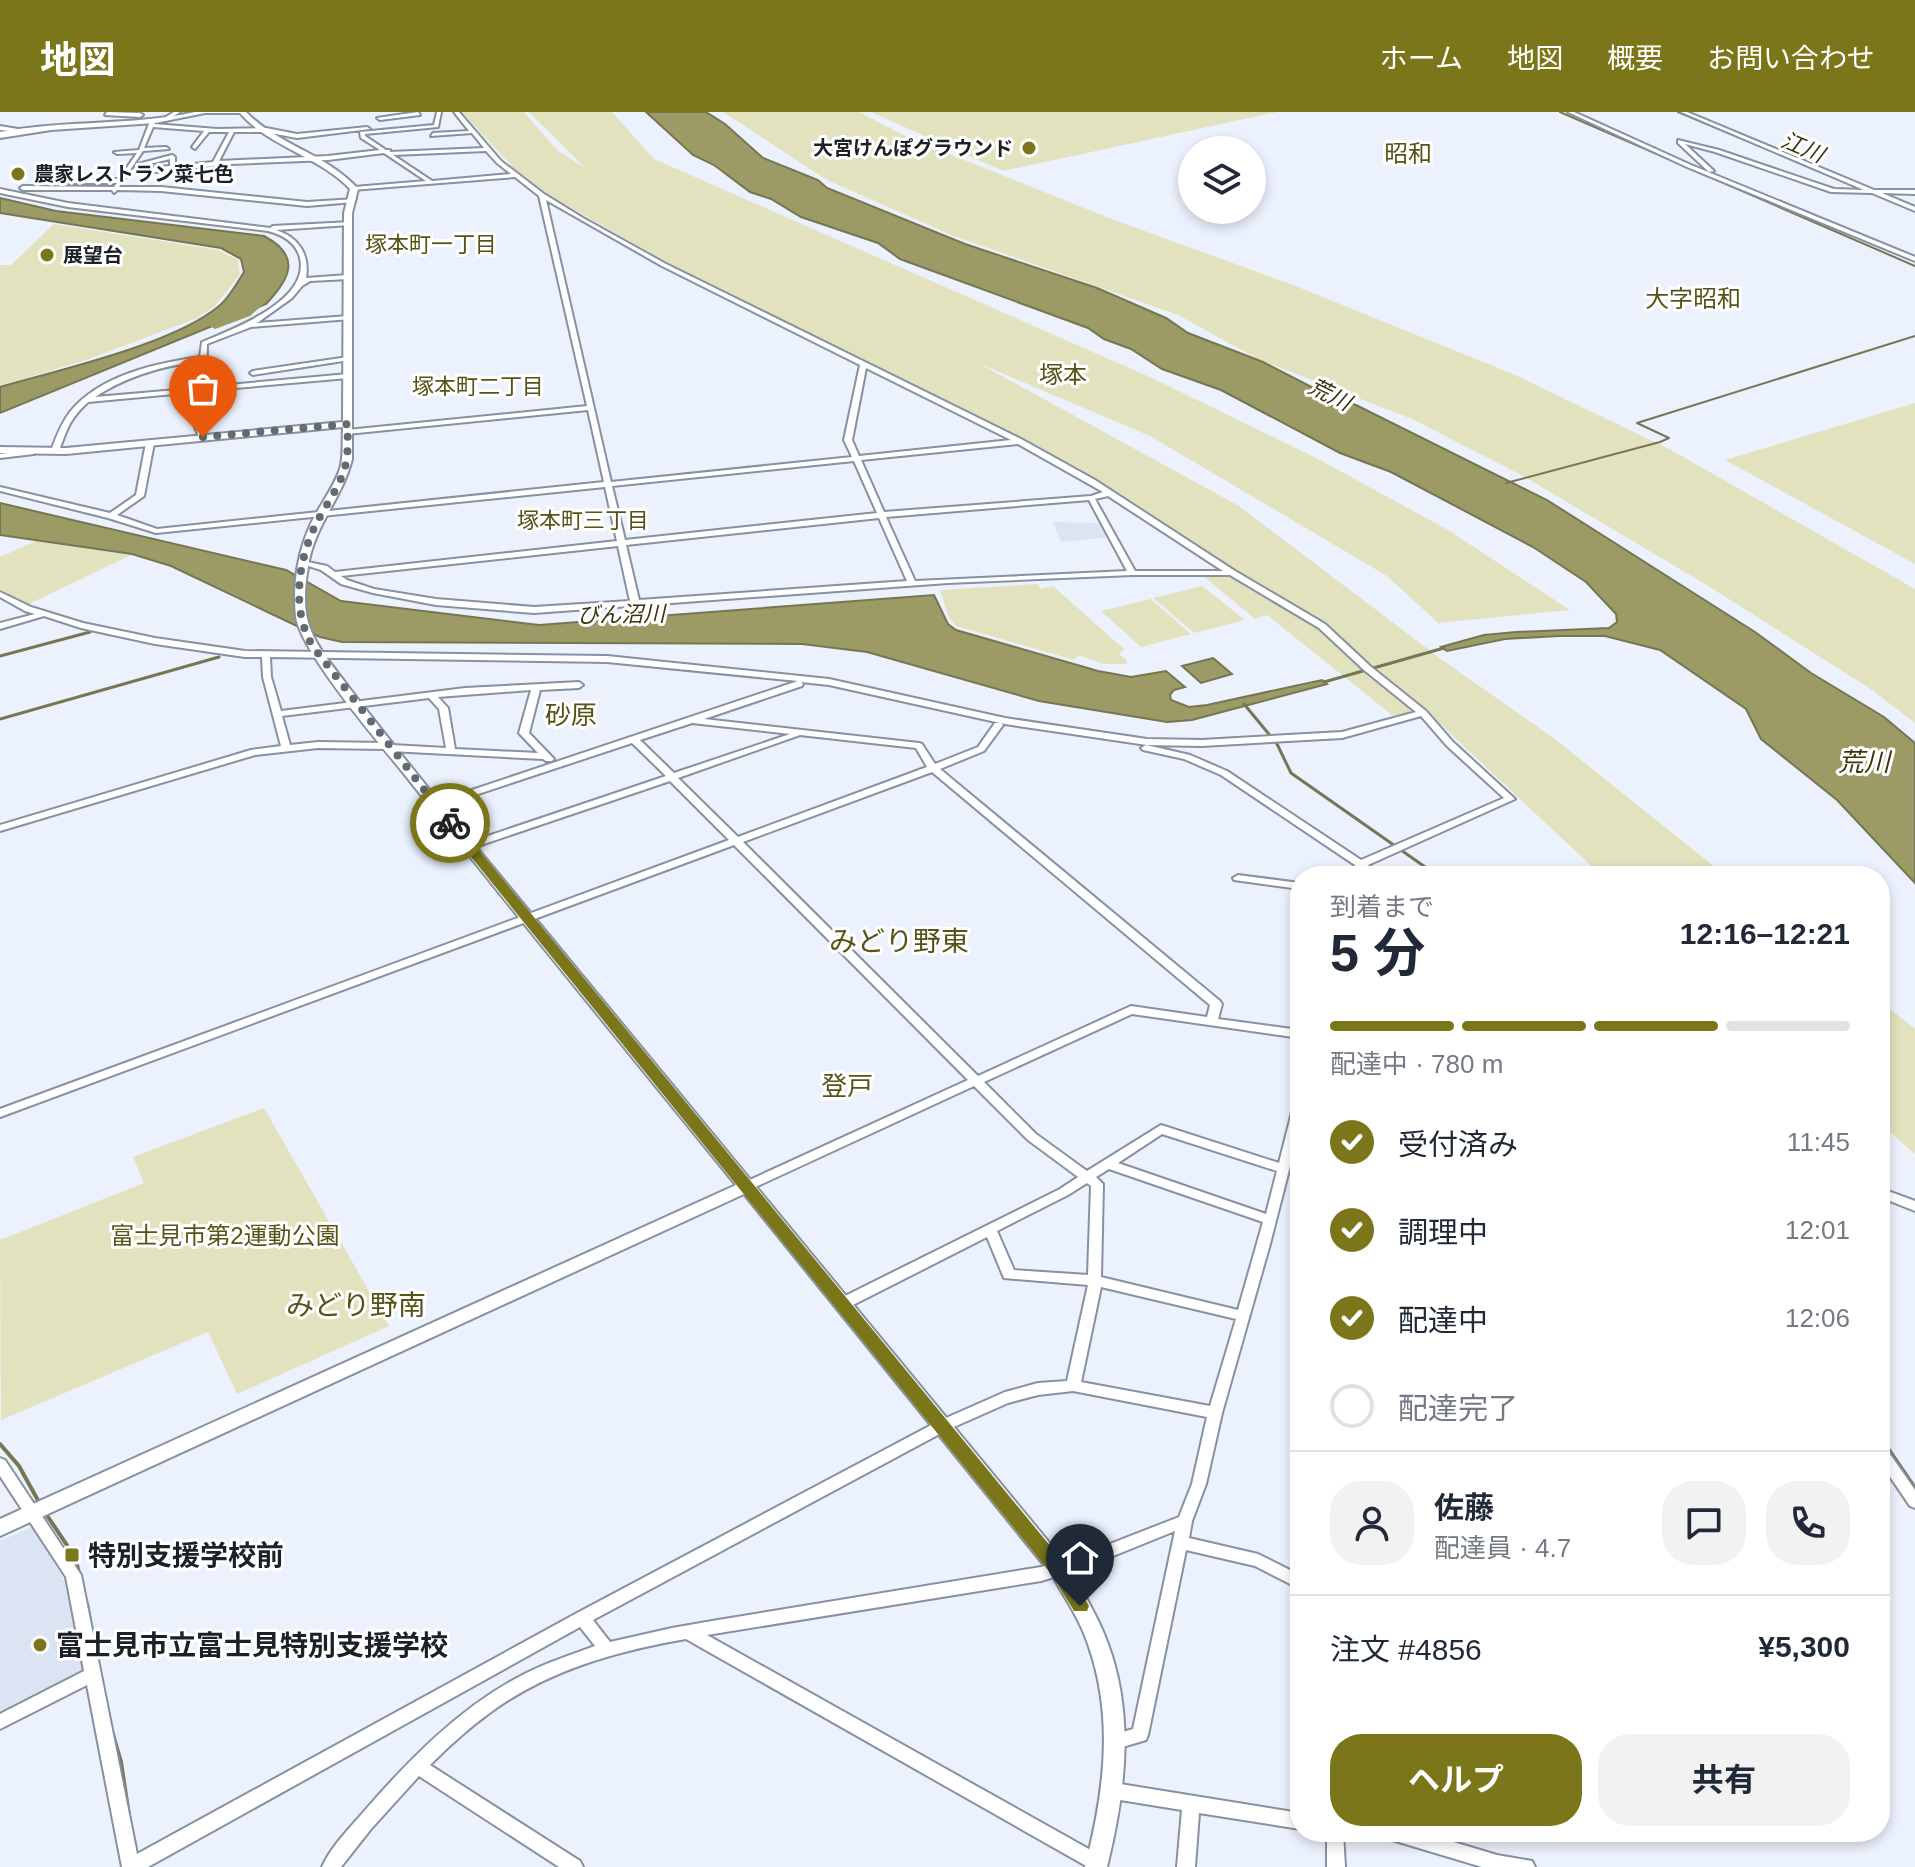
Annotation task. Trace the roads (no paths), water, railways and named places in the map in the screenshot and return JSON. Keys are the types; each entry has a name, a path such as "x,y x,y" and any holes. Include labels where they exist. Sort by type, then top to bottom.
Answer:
{"main road":[{"path":"0,135 21,130 92,124 153,123 205,112"}],"street":[{"path":"164,120 178,112"},
{"path":"205,112 242,112 310,159 347,180 354,189 354,200 348,213 348,428 345,467 321,514 302,566 301,610 309,640 468,846 1059,1569 1100,1648 1116,1741 1114,1791 1096,1865 687,1632"},
{"path":"365,131 384,113 439,112 436,126 431,131 369,139"},
{"path":"456,112 486,149 515,175 542,195 638,252 1018,441 1109,493 1232,573 1322,626 1367,668 1423,713 1450,744 1510,799 1361,864"},
{"path":"1570,112 1717,179 1915,259"},
{"path":"1683,112 1915,209"},
{"path":"92,124 108,113 140,115"},
{"path":"114,191 141,151 153,123 208,130 267,130 297,136 365,131 471,132"},
{"path":"0,128 21,130"},
{"path":"195,147 208,130"},
{"path":"215,164 232,131"},
{"path":"365,131 369,139 431,182"},
{"path":"431,131 437,151"},
{"path":"1717,179 1680,141 1828,190 1915,192"},
{"path":"117,152 166,149"},
{"path":"131,168 173,169 390,152 486,149"},
{"path":"196,156 199,165"},
{"path":"131,168 172,157 173,169"},
{"path":"354,189 515,175"},
{"path":"60,190 72,180 121,181"},
{"path":"0,189 185,191 307,204 354,200"},
{"path":"0,189 79,206 265,228 282,233 298,245 307,270 302,284"},
{"path":"542,195 635,603"},
{"path":"265,228 349,223"},
{"path":"203,389 204,343 250,325 308,279 348,277"},
{"path":"250,325 348,318"},
{"path":"294,357 295,366"},
{"path":"55,451 63,427 86,400 160,363 202,359"},
{"path":"253,373 348,359"},
{"path":"864,363 848,440 912,584"},
{"path":"86,400 348,376"},
{"path":"203,437 196,420 219,400 221,388"},
{"path":"0,456 203,437 589,408"},
{"path":"0,489 111,516 156,531 1018,441"},
{"path":"111,516 140,496 150,443"},
{"path":"0,450 31,452"},
{"path":"302,566 335,574 881,515 1091,498 1109,493"},
{"path":"1091,498 1132,573"},
{"path":"335,574 344,582 373,591 476,606 534,610 912,584 1132,573 1232,573"},
{"path":"0,594 43,614 145,639 266,655 597,663 799,684 854,692 998,725 1156,749 1197,761 1229,776 1364,866"},
{"path":"0,626 43,614"},
{"path":"266,655 267,677 286,747"},
{"path":"322,656 597,658 809,679 1005,721 1147,742 1202,743 1342,735 1423,713"},
{"path":"436,805 799,684"},
{"path":"278,714 432,696 579,685"},
{"path":"537,686 524,733 555,765"},
{"path":"432,696 443,708 451,750"},
{"path":"691,720 919,746 933,768 1216,1004 1211,1022"},
{"path":"0,1113 933,768 981,749 998,725"},
{"path":"468,846 800,733"},
{"path":"634,739 973,1081 1032,1137 1089,1177 1098,1188 1090,1318 1073,1386"},
{"path":"0,828 243,755 286,747 389,747 547,756"},
{"path":"1238,878 1290,885"},
{"path":"0,1528 1131,1010 1290,1033"},
{"path":"842,1304 1089,1177 1161,1129 1283,1169"},
{"path":"1116,1741 1140,1735 1185,1521 1199,1484 1215,1413 1290,1142"},
{"path":"1108,1164 1270,1220"},
{"path":"1890,1196 1915,1206"},
{"path":"990,1229 1009,1275 1094,1280 1244,1316"},
{"path":"0,1464 73,1575 131,1867 582,1618 942,1426 1005,1398 1038,1389 1073,1386 1215,1413"},
{"path":"1890,1466 1915,1502"},
{"path":"331,1867 361,1825 418,1766 487,1706 516,1689 605,1648 1059,1569 1185,1521"},
{"path":"1182,1543 1258,1560 1290,1577"},
{"path":"582,1618 605,1648"},
{"path":"0,1722 94,1674"},
{"path":"418,1766 574,1867"},
{"path":"1114,1791 1290,1819"},
{"path":"1186,1867 1191,1804"},
{"path":"1335,1842 1336,1867"},
{"path":"1426,1842 1497,1863 1526,1867"}],"water":[{"name":"荒川","path":"646,112 706,112 725,124 763,158 818,180 827,188 965,244 1097,288 1166,318 1188,333 1263,362 1329,396 1356,405 1547,500 1755,632 1811,673 1884,717 1915,743 1915,883 1837,800 1761,739 1746,709 1660,650 1605,636 1505,639 1447,651 1441,647 1484,635 1609,628 1617,622 1616,614 1586,582 1533,547 1391,472 1340,453 1221,390 1162,369 1131,349 1104,339 1088,328 900,259 878,243 801,217 771,199 750,192 714,165 693,155"},
{"path":"0,198 56,211 264,236 284,252 288,260 286,277 266,304 0,413 0,387 115,354 174,332 219,306 244,272 241,259 221,248 0,213"},
{"path":"0,503 286,570 341,601 539,625 934,595 948,624 956,630 1098,671 1131,677 1166,671 1185,687 1174,690 1171,700 1189,707 1322,680 1327,684 1192,720 1167,722 1039,701 867,652 802,644 342,642 320,637 171,566 132,554 0,535"},
{"path":"1213,658 1232,674 1201,683 1182,666"}],"waterway":[{"path":"1560,112 1915,266"},
{"name":"江川","path":"1678,112 1915,211"},
{"name":"びん沼川","path":"215,326 246,314 265,298"},
{"path":"1506,483 1660,442 1669,438 1637,423 1915,336"},
{"path":"0,656 90,632"},
{"path":"1324,682 1444,648"},
{"path":"0,719 219,657"},
{"path":"1244,704 1277,744 1291,773 1424,866"},
{"path":"0,1444 19,1466 40,1504"},
{"path":"1890,1452 1915,1488"},
{"path":"46,1514 75,1557 79,1573"},
{"path":"87,1604 96,1655"},
{"path":"112,1731 121,1762 130,1822"}],"place":[{"name":"大宮けんぽグラウンド","path":"1029,148"},
{"name":"農家レストラン菜七色","path":"18,174"},
{"name":"展望台","path":"47,255"},
{"name":"特別支援学校前","path":"72,1555"},
{"name":"富士見市立富士見特別支援学校","path":"40,1645"}],"district":[{"name":"昭和","path":"1408,154"},
{"name":"塚本町一丁目","path":"431,244"},
{"name":"大字昭和","path":"1693,299"},
{"name":"塚本","path":"1063,375"},
{"name":"塚本町二丁目","path":"478,386"},
{"name":"塚本町三丁目","path":"583,520"},
{"name":"砂原","path":"571,715"},
{"name":"みどり野東","path":"899,941"},
{"name":"登戸","path":"847,1086"},
{"name":"みどり野南","path":"356,1305"}],"park label":[{"name":"富士見市第2運動公園","path":"225,1236"}]}
